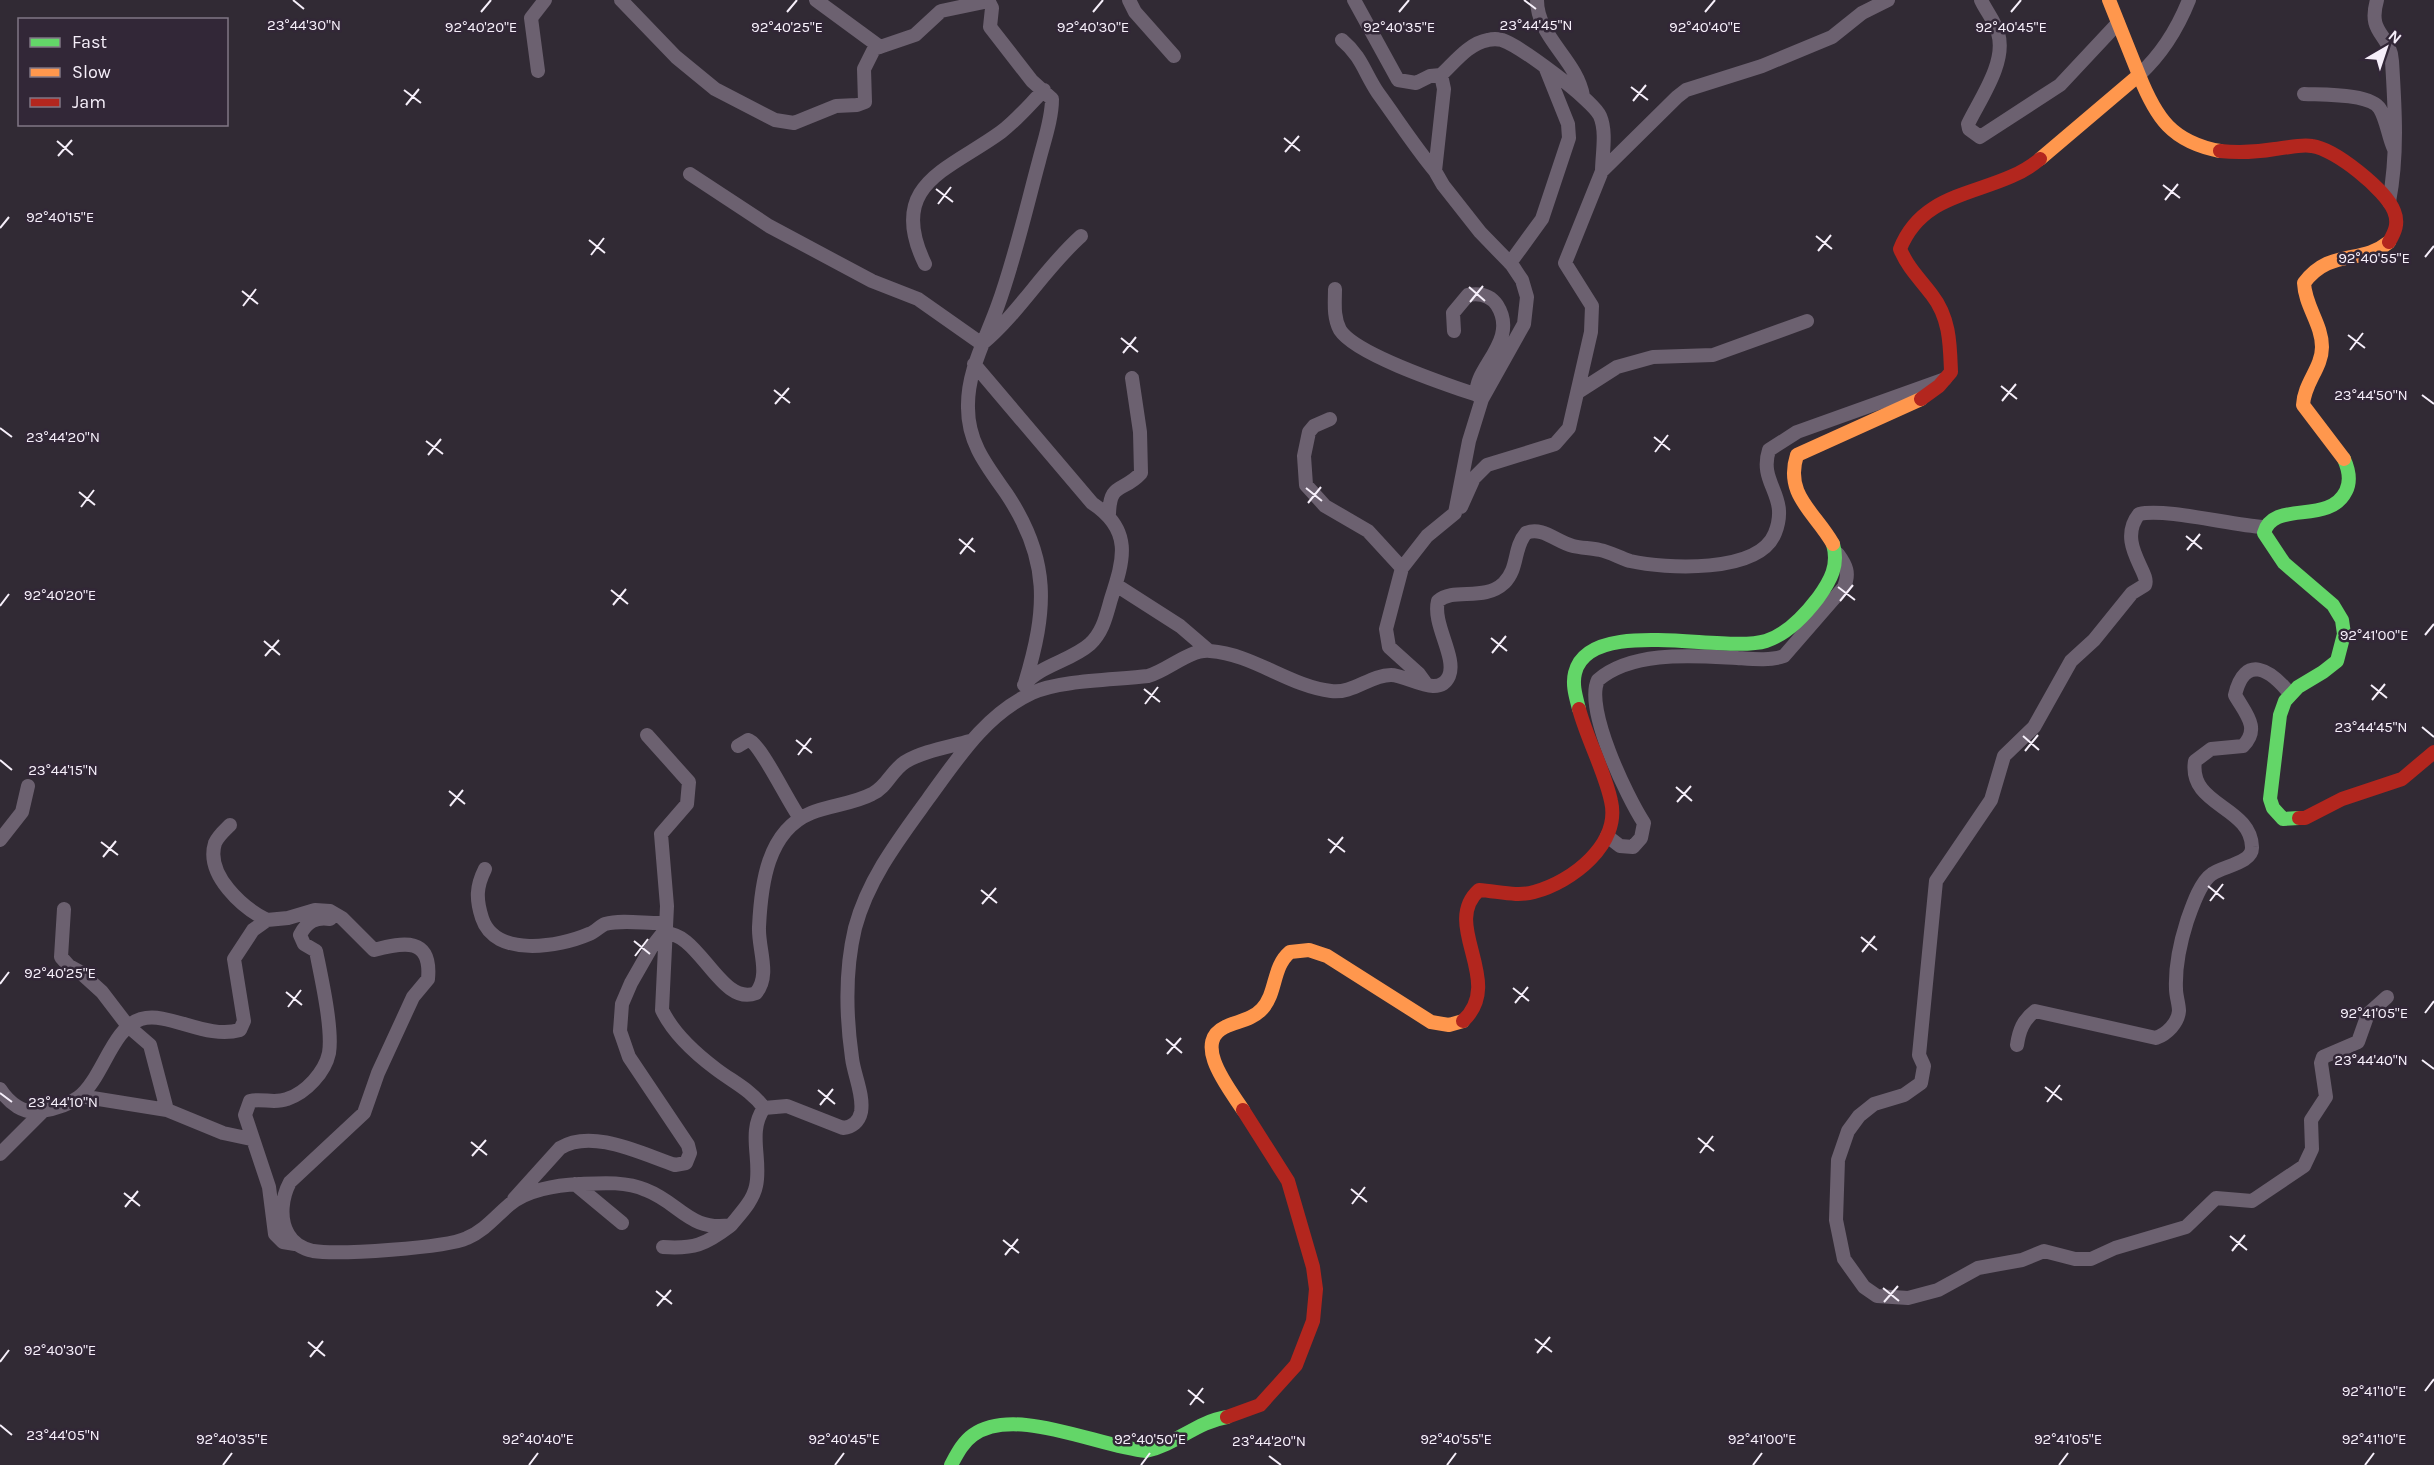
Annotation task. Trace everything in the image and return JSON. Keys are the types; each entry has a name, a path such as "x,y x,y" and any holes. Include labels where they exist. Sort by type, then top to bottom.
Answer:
{"street":[{"path":"538,71 531,18 545,0"},
{"path":"621,0 676,57 715,89 784,123 803,121 836,106 862,105 866,98 864,83 866,61 874,49 915,34 941,11 988,0 992,8 990,27 1032,81 1052,99 1016,248 969,382 969,427 975,447 1021,522 1041,577 1043,606 1040,626 1025,683 1017,701"},
{"path":"816,0 880,47"},
{"path":"1129,0 1135,12 1174,56"},
{"path":"1354,0 1398,80 1416,83 1430,76 1441,75 1471,47 1486,40 1501,40 1583,96 1600,116 1603,127 1602,171 1565,263 1592,306 1591,332 1569,428 1561,440 1527,455 1487,465 1479,471 1455,513 1427,536 1402,568 1385,639 1394,653 1419,674 1426,685"},
{"path":"1537,0 1538,15 1578,78 1583,96"},
{"path":"1602,171 1639,132 1686,90 1762,66 1832,37 1862,13 1888,0"},
{"path":"1981,0 1994,22 2001,44 1999,56 1968,124 1969,129 1980,137 2060,85 2118,23"},
{"path":"2109,0 2153,109 2170,129 2188,144 2231,153 2303,146 2325,149 2389,202 2396,218 2396,226 2387,244 2381,248 2323,263 2315,267 2304,283 2305,304 2322,339 2322,349 2316,371 2302,395 2304,405 2343,456 2347,488 2343,498 2333,507 2306,514 2276,515 2264,527 2233,525 2157,512 2139,514 2135,519 2132,550 2148,580 2145,585 2132,593 2094,640 2071,661 2034,727 2004,756 1991,800 1936,881 1919,1055 1924,1066 1924,1075 1916,1088 1904,1095 1883,1099 1859,1116 1842,1144 1838,1160 1836,1220 1844,1258 1863,1287 1876,1296 1908,1298 1938,1290 1989,1264 2022,1260 2044,1251 2075,1259 2091,1259 2115,1248 2186,1227 2216,1198 2243,1202 2261,1197 2298,1172 2309,1158 2312,1149 2309,1126 2326,1097 2321,1063 2323,1057 2358,1042 2363,1035 2368,1014 2387,997"},
{"path":"1607,836 1620,846 1633,847 1641,838 1644,823 1622,783 1604,738 1594,694 1598,680 1612,670 1632,663 1676,655 1776,659 1784,656 1844,587 1848,579 1847,568 1824,528 1794,485 1793,471 1797,454 1828,439 1905,409 1936,389 1947,378 1952,364 1949,329 1934,297 1906,266 1900,249 1905,236 1924,213 1949,199 1971,189 2004,181 2027,170 2158,58 2170,41 2189,0"},
{"path":"2377,0 2375,26 2392,50 2395,150 2389,202"},
{"path":"1342,40 1356,52 1378,92 1395,113 1417,149 1436,171 1443,186 1480,232 1510,263 1522,280 1527,297 1527,311 1518,336 1480,397 1455,513"},
{"path":"1510,263 1542,219 1569,138 1568,124 1546,69"},
{"path":"1436,171 1444,89 1441,75"},
{"path":"925,264 912,234 913,215 925,185 939,171 957,162 984,141 998,134 1044,90"},
{"path":"2304,94 2353,98 2374,103 2380,109 2395,150"},
{"path":"690,174 769,226 872,281 918,299 982,344"},
{"path":"982,344 1013,315 1047,269 1081,236"},
{"path":"1335,289 1335,311 1344,334 1412,371 1480,397"},
{"path":"1454,331 1453,313 1464,297 1480,294 1497,305 1503,336 1490,364 1477,383 1480,397"},
{"path":"1578,392 1617,367 1653,357 1713,355 1807,321"},
{"path":"974,364 1092,503 1109,514"},
{"path":"1025,683 1076,654 1096,637 1104,624 1122,567 1123,550 1109,514 1109,498 1113,492 1132,482 1141,473 1140,432 1132,378"},
{"path":"647,735 689,782 687,804 661,834 666,964 661,999 667,1020 717,1070 739,1083 764,1108 787,1106 843,1128 851,1127 857,1121 861,1102 854,1069 847,1010 851,954 859,915 882,866 970,741 1017,701 1046,688 1162,672 1190,655 1208,651 1247,660 1327,691 1346,691 1393,675 1426,685 1440,685 1446,681 1451,668 1436,615 1438,601 1447,596 1483,594 1497,589 1516,567 1521,539 1526,533 1539,531 1568,545 1600,550 1642,563 1731,564 1747,558 1769,544 1778,525 1778,497 1766,473 1769,450 1797,432 1930,382 1947,378"},
{"path":"1330,419 1314,426 1310,432 1304,456 1306,485 1325,506 1368,531 1402,568"},
{"path":"2264,527 2268,543 2300,578 2329,601 2344,622 2345,634 2340,659 2325,673 2290,694 2280,715 2270,788 2273,808 2283,819 2306,818 2342,799 2402,778 2434,752"},
{"path":"951,1465 968,1439 990,1426 1012,1425 1146,1451 1164,1447 1208,1420 1250,1411 1273,1393 1296,1365 1309,1336 1316,1302 1313,1266 1288,1181 1213,1061 1211,1050 1214,1035 1219,1029 1260,1012 1269,1000 1279,967 1287,954 1303,949 1324,954 1431,1022 1449,1025 1464,1021 1474,1009 1479,989 1465,921 1471,897 1479,890 1526,893 1546,887 1577,868 1603,844 1607,836 1613,812 1611,800 1580,710 1574,683 1575,672 1582,657 1597,647 1623,643 1725,643 1768,640 1789,628 1821,593 1833,576 1838,554"},
{"path":"1116,585 1180,626 1208,651"},
{"path":"2017,1045 2026,1017 2035,1011 2156,1038 2171,1028 2179,1012 2176,977 2179,949 2192,911 2211,875 2241,861 2252,852 2252,846 2239,819 2200,789 2194,780 2195,761 2211,749 2243,746 2249,740 2252,723 2235,695 2239,680 2246,671 2254,668 2267,672 2290,694"},
{"path":"738,746 748,740 758,745 787,802 800,818"},
{"path":"485,869 477,884 477,903 485,926 496,938 519,945 542,947 589,934 605,924 666,928 703,957 732,992 745,996 756,993 764,975 760,956 759,927 766,871 776,844 800,818 873,794 905,762 970,741"},
{"path":"0,840 22,812 28,786"},
{"path":"230,825 215,843 215,860 219,872 244,905 267,920"},
{"path":"64,909 61,957 102,992 128,1026 150,1045 166,1110"},
{"path":"0,1089 20,1109 34,1113 64,1106 80,1096 128,1026 144,1018 210,1031 229,1033 240,1030 244,1021 234,959 253,930 267,920 322,910 342,918 353,932"},
{"path":"297,1244 284,1226 282,1211 286,1189 364,1113 378,1073 413,998 428,979 427,959 416,945 408,943 374,950 353,932 331,919 322,918 307,923 300,935 304,944 316,951 327,1023 328,1055 311,1084 289,1099 279,1102 250,1101 245,1115 251,1139 269,1187 275,1234 283,1242 297,1244 313,1251 334,1252 454,1243 486,1228 560,1148 570,1142 595,1141 675,1166 686,1163 690,1153 688,1145 629,1057 620,1031 622,1004 631,982 666,928"},
{"path":"80,1096 166,1110 223,1133 251,1139"},
{"path":"663,1247 699,1246 714,1240 731,1225 752,1198 756,1188 755,1130 764,1108"},
{"path":"0,1154 44,1111"},
{"path":"510,1203 543,1190 575,1184 635,1186 657,1195 699,1224 710,1227 731,1225"},
{"path":"575,1184 622,1223"}],"traffic: fast":[{"path":"2299,818 2283,819 2273,808 2270,799 2280,715 2285,701 2298,687 2337,661 2344,634 2342,620 2333,605 2284,563 2264,533 2269,523 2278,517 2327,508 2338,501 2346,491 2349,479 2344,459"},
{"path":"1579,709 1574,686 1575,673 1585,656 1605,645 1660,640 1746,644 1766,641 1782,634 1807,611 1827,585 1834,566 1833,544"},
{"path":"951,1465 960,1448 969,1438 991,1427 1011,1424 1034,1426 1146,1451 1157,1448 1206,1423 1227,1417"}],"traffic: slow":[{"path":"2109,0 2139,75"},
{"path":"2040,159 2139,75 2152,104 2168,126 2189,141 2220,151"},
{"path":"2344,459 2303,405 2306,390 2319,362 2322,347 2304,283 2324,265 2368,253 2389,242"},
{"path":"1833,544 1803,503 1798,492 1794,469 1797,455 1921,399"},
{"path":"1243,1110 1223,1080 1213,1055 1212,1044 1216,1034 1225,1027 1249,1018 1262,1009 1267,1003 1280,965 1290,952 1309,950 1327,956 1431,1022 1449,1025 1463,1021"}],"traffic: jam":[{"path":"2220,151 2254,151 2312,146 2333,154 2371,182 2389,202 2394,211 2396,223 2395,231 2389,242"},
{"path":"1921,399 1939,386 1951,372 1949,342 1946,322 1938,304 1910,268 1900,249 1911,228 1926,213 1943,202 2003,180 2040,159"},
{"path":"1463,1021 1474,1005 1478,989 1477,971 1466,920 1469,904 1479,890 1521,894 1549,887 1563,880 1591,859 1609,832 1612,817 1611,801 1579,709"},
{"path":"2299,818 2305,818 2342,799 2402,779 2434,752"},
{"path":"1227,1417 1260,1405 1296,1365 1313,1321 1316,1289 1313,1267 1288,1181 1243,1110"}]}
